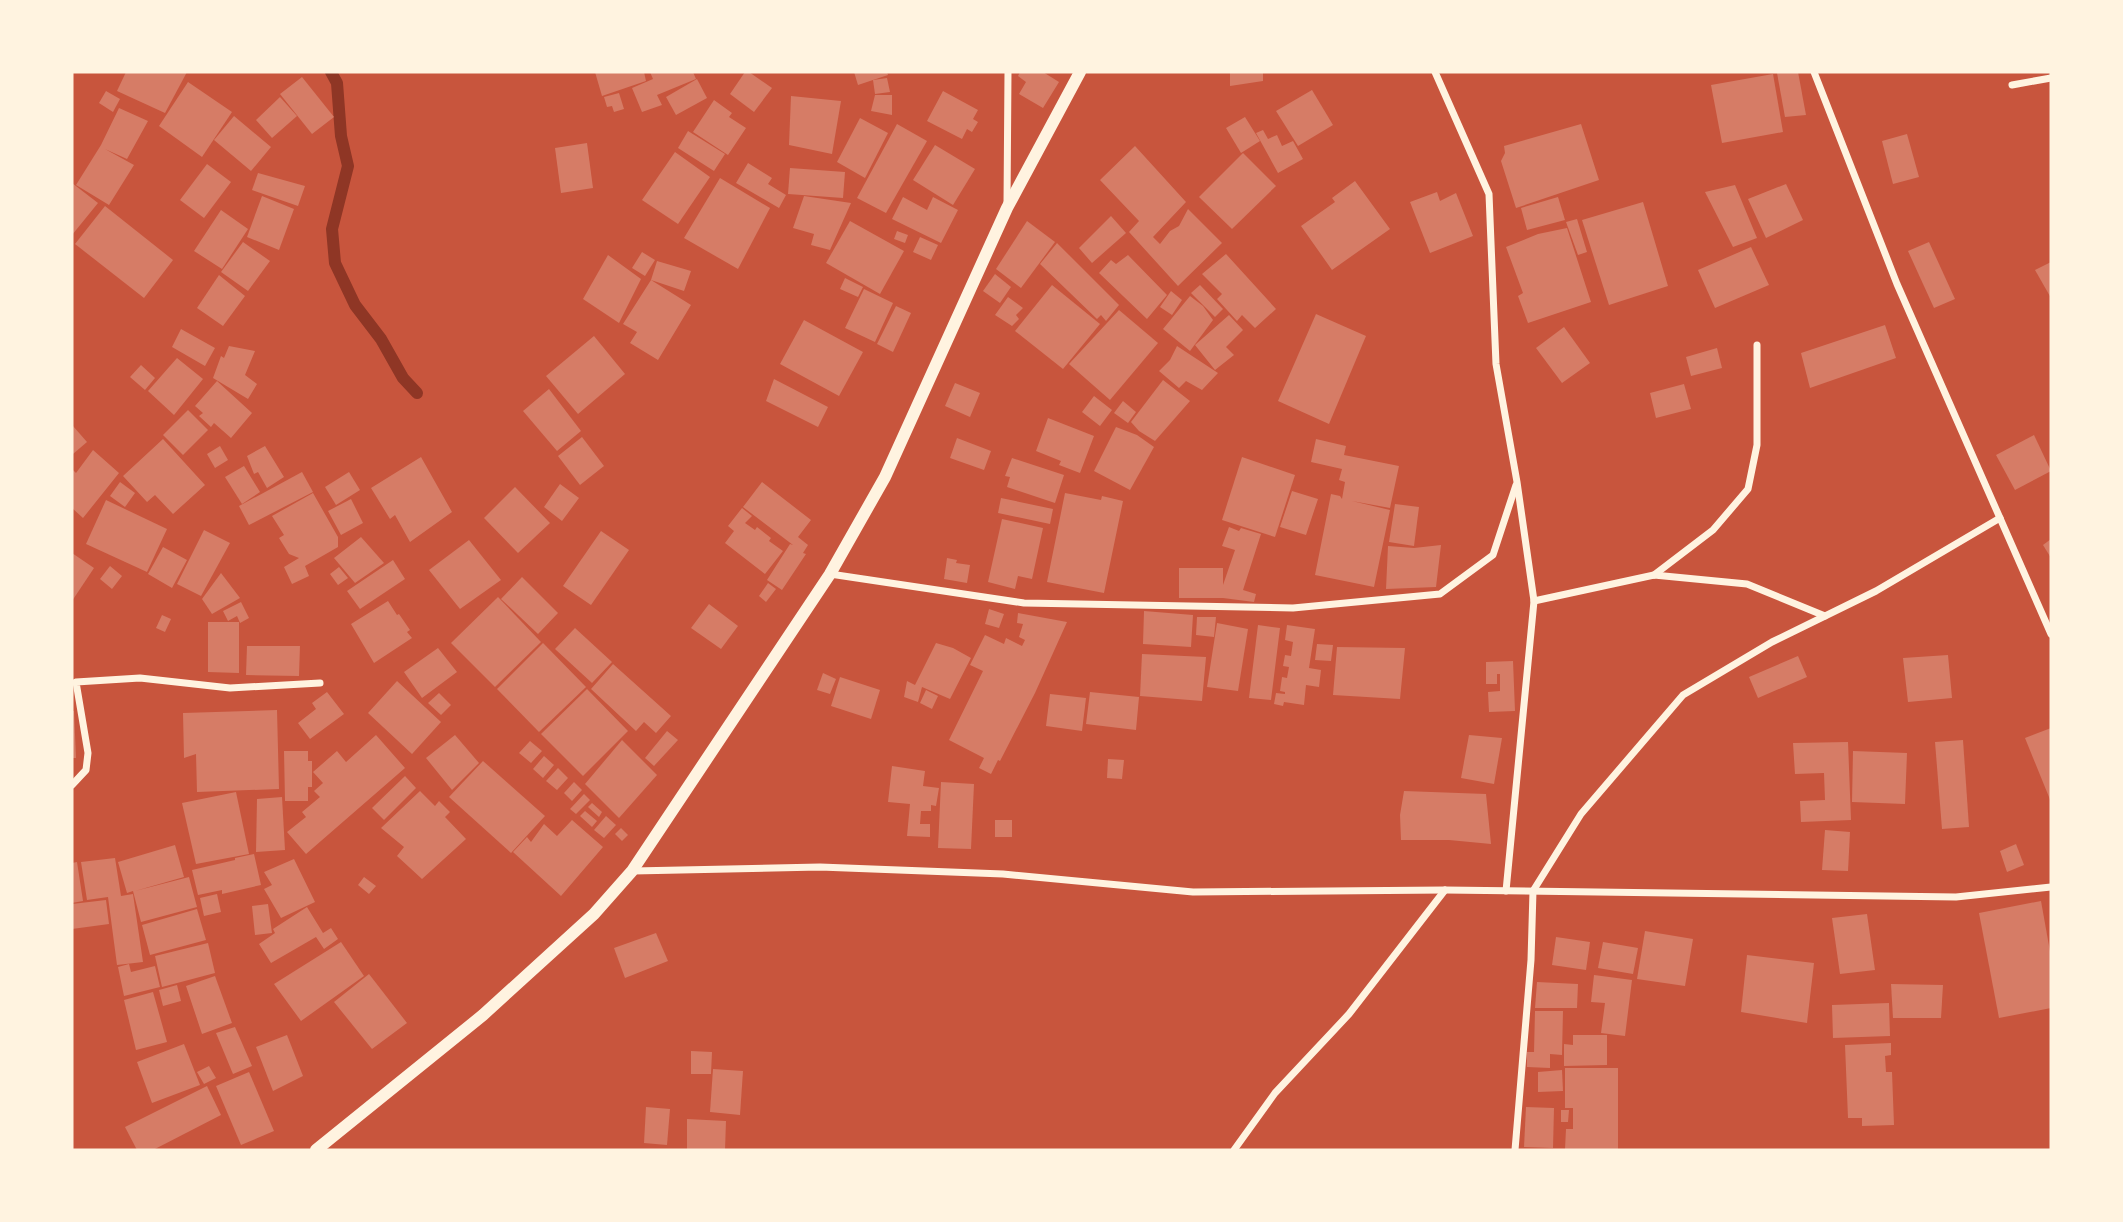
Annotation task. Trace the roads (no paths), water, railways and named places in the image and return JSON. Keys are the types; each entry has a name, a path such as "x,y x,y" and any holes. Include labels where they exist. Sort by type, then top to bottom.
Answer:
{"street":[{"path":"1007,208 1008,72"},
{"path":"316,1150 483,1014 594,914 632,870 830,574 886,477 1007,208 1080,72"},
{"path":"1435,72 1489,194 1496,364 1534,601 1506,891"},
{"path":"1814,72 1897,284 2051,633"},
{"path":"2012,85 2051,78"},
{"path":"1654,575 1713,530 1748,489 1757,445 1757,345"},
{"path":"830,574 1024,603 1293,608 1440,594 1493,555 1517,482"},
{"path":"1516,1150 1531,960 1533,891 1581,814 1683,695 1772,642 1876,591 2000,518"},
{"path":"1534,601 1654,575 1746,584 1825,616"},
{"path":"72,785 86,770 88,753 74,681 139,678 230,688 320,683"},
{"path":"632,870 820,867 977,873 1193,892 1445,890 1956,897 2051,887"},
{"path":"1234,1150 1275,1093 1349,1014 1445,890"}],"waterway":[{"path":"331,72 337,83 341,136 348,166 332,229 335,263 355,305 381,339 403,378 417,393"}]}
